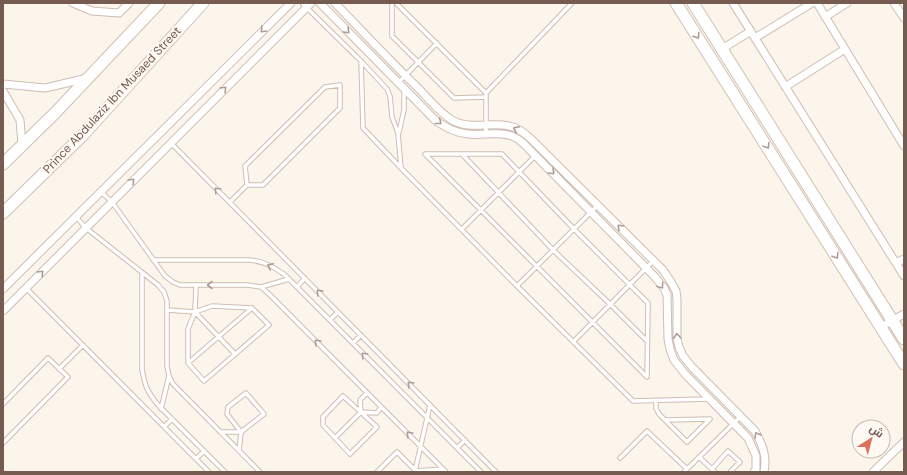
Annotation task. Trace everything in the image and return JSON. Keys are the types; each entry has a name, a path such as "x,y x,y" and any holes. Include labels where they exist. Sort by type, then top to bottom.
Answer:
{"street":[{"path":"73,3 92,11 119,13 129,3"},
{"path":"3,164 56,112 159,3"},
{"name":"Prince Abdulaziz Ibn Musaed Street","path":"3,213 83,135 203,3"},
{"path":"3,289 291,3"},
{"path":"320,3 436,121 448,129 458,132 469,134 508,135 515,137 524,144 646,268 664,288 667,295 668,339 674,360 685,374 748,438 756,456 756,469 754,472"},
{"path":"335,3 405,76 452,120 468,125 510,126 519,129 530,138 663,270 676,291 677,339 683,356 755,431 765,454 766,464 764,472"},
{"path":"676,3 904,364"},
{"path":"694,3 904,339"},
{"path":"733,3 904,276"},
{"path":"755,38 812,3"},
{"path":"817,3 904,146"},
{"path":"825,17 847,3"},
{"path":"894,3 904,18"},
{"path":"3,311 171,143 306,4"},
{"path":"722,49 750,31"},
{"path":"785,87 845,49"},
{"path":"3,84 45,88 88,78"},
{"path":"3,91 20,120 22,145"},
{"path":"896,263 904,259"},
{"path":"881,327 904,314"},
{"path":"873,472 904,442"}],"lane":[{"path":"392,3 392,36 454,98 486,97"},
{"path":"396,3 486,92"},
{"path":"486,134 486,92 572,3"},
{"path":"306,4 387,89 390,96 392,116 398,133 401,168"},
{"path":"398,133 404,110 401,85 405,76 437,44"},
{"path":"361,61 363,128 517,286 633,401 711,399"},
{"path":"230,202 247,185 263,185 340,108 340,85 324,86 245,166 247,185"},
{"path":"171,143 496,472"},
{"path":"425,154 502,154 519,172 648,303 646,377 425,154"},
{"path":"462,154 553,250 647,341"},
{"path":"462,229 535,156"},
{"path":"101,192 112,202 153,260 165,276 172,282 180,285 247,284 261,288 270,295 446,472"},
{"path":"517,286 598,205"},
{"path":"76,217 86,228 142,272 164,292 167,301 167,366 169,376 173,384 260,472"},
{"path":"153,260 250,260 262,261 274,267 297,286 481,472"},
{"path":"574,341 653,261"},
{"path":"142,272 142,369 144,383 148,393 225,472"},
{"path":"297,286 305,278"},
{"path":"261,288 289,279"},
{"path":"167,310 195,312 212,306 252,308 269,325 204,381 188,363 188,330 195,312 196,285"},
{"path":"26,288 209,472"},
{"path":"188,363 252,308"},
{"path":"195,312 235,354"},
{"path":"330,320 338,312"},
{"path":"353,343 361,334"},
{"path":"59,369 83,345"},
{"path":"3,404 48,358 68,377 3,443"},
{"path":"161,408 169,376"},
{"path":"220,432 241,432 264,414 246,393 228,407 227,414 241,432 239,451"},
{"path":"361,412 360,400 367,393"},
{"path":"343,396 361,412 377,427 350,454 323,425 323,417 343,396"},
{"path":"656,400 656,408 659,414 665,420 687,442 710,420 665,420"},
{"path":"415,472 430,405"},
{"path":"335,438 361,412 376,413 381,407"},
{"path":"620,458 647,431 685,471 741,416"},
{"path":"164,427 172,419"},
{"path":"457,448 465,440"},
{"path":"196,459 204,451"},
{"path":"377,472 397,452 415,472"},
{"path":"699,457 714,471 728,452 740,462 730,472"},
{"path":"415,472 443,469"}]}
